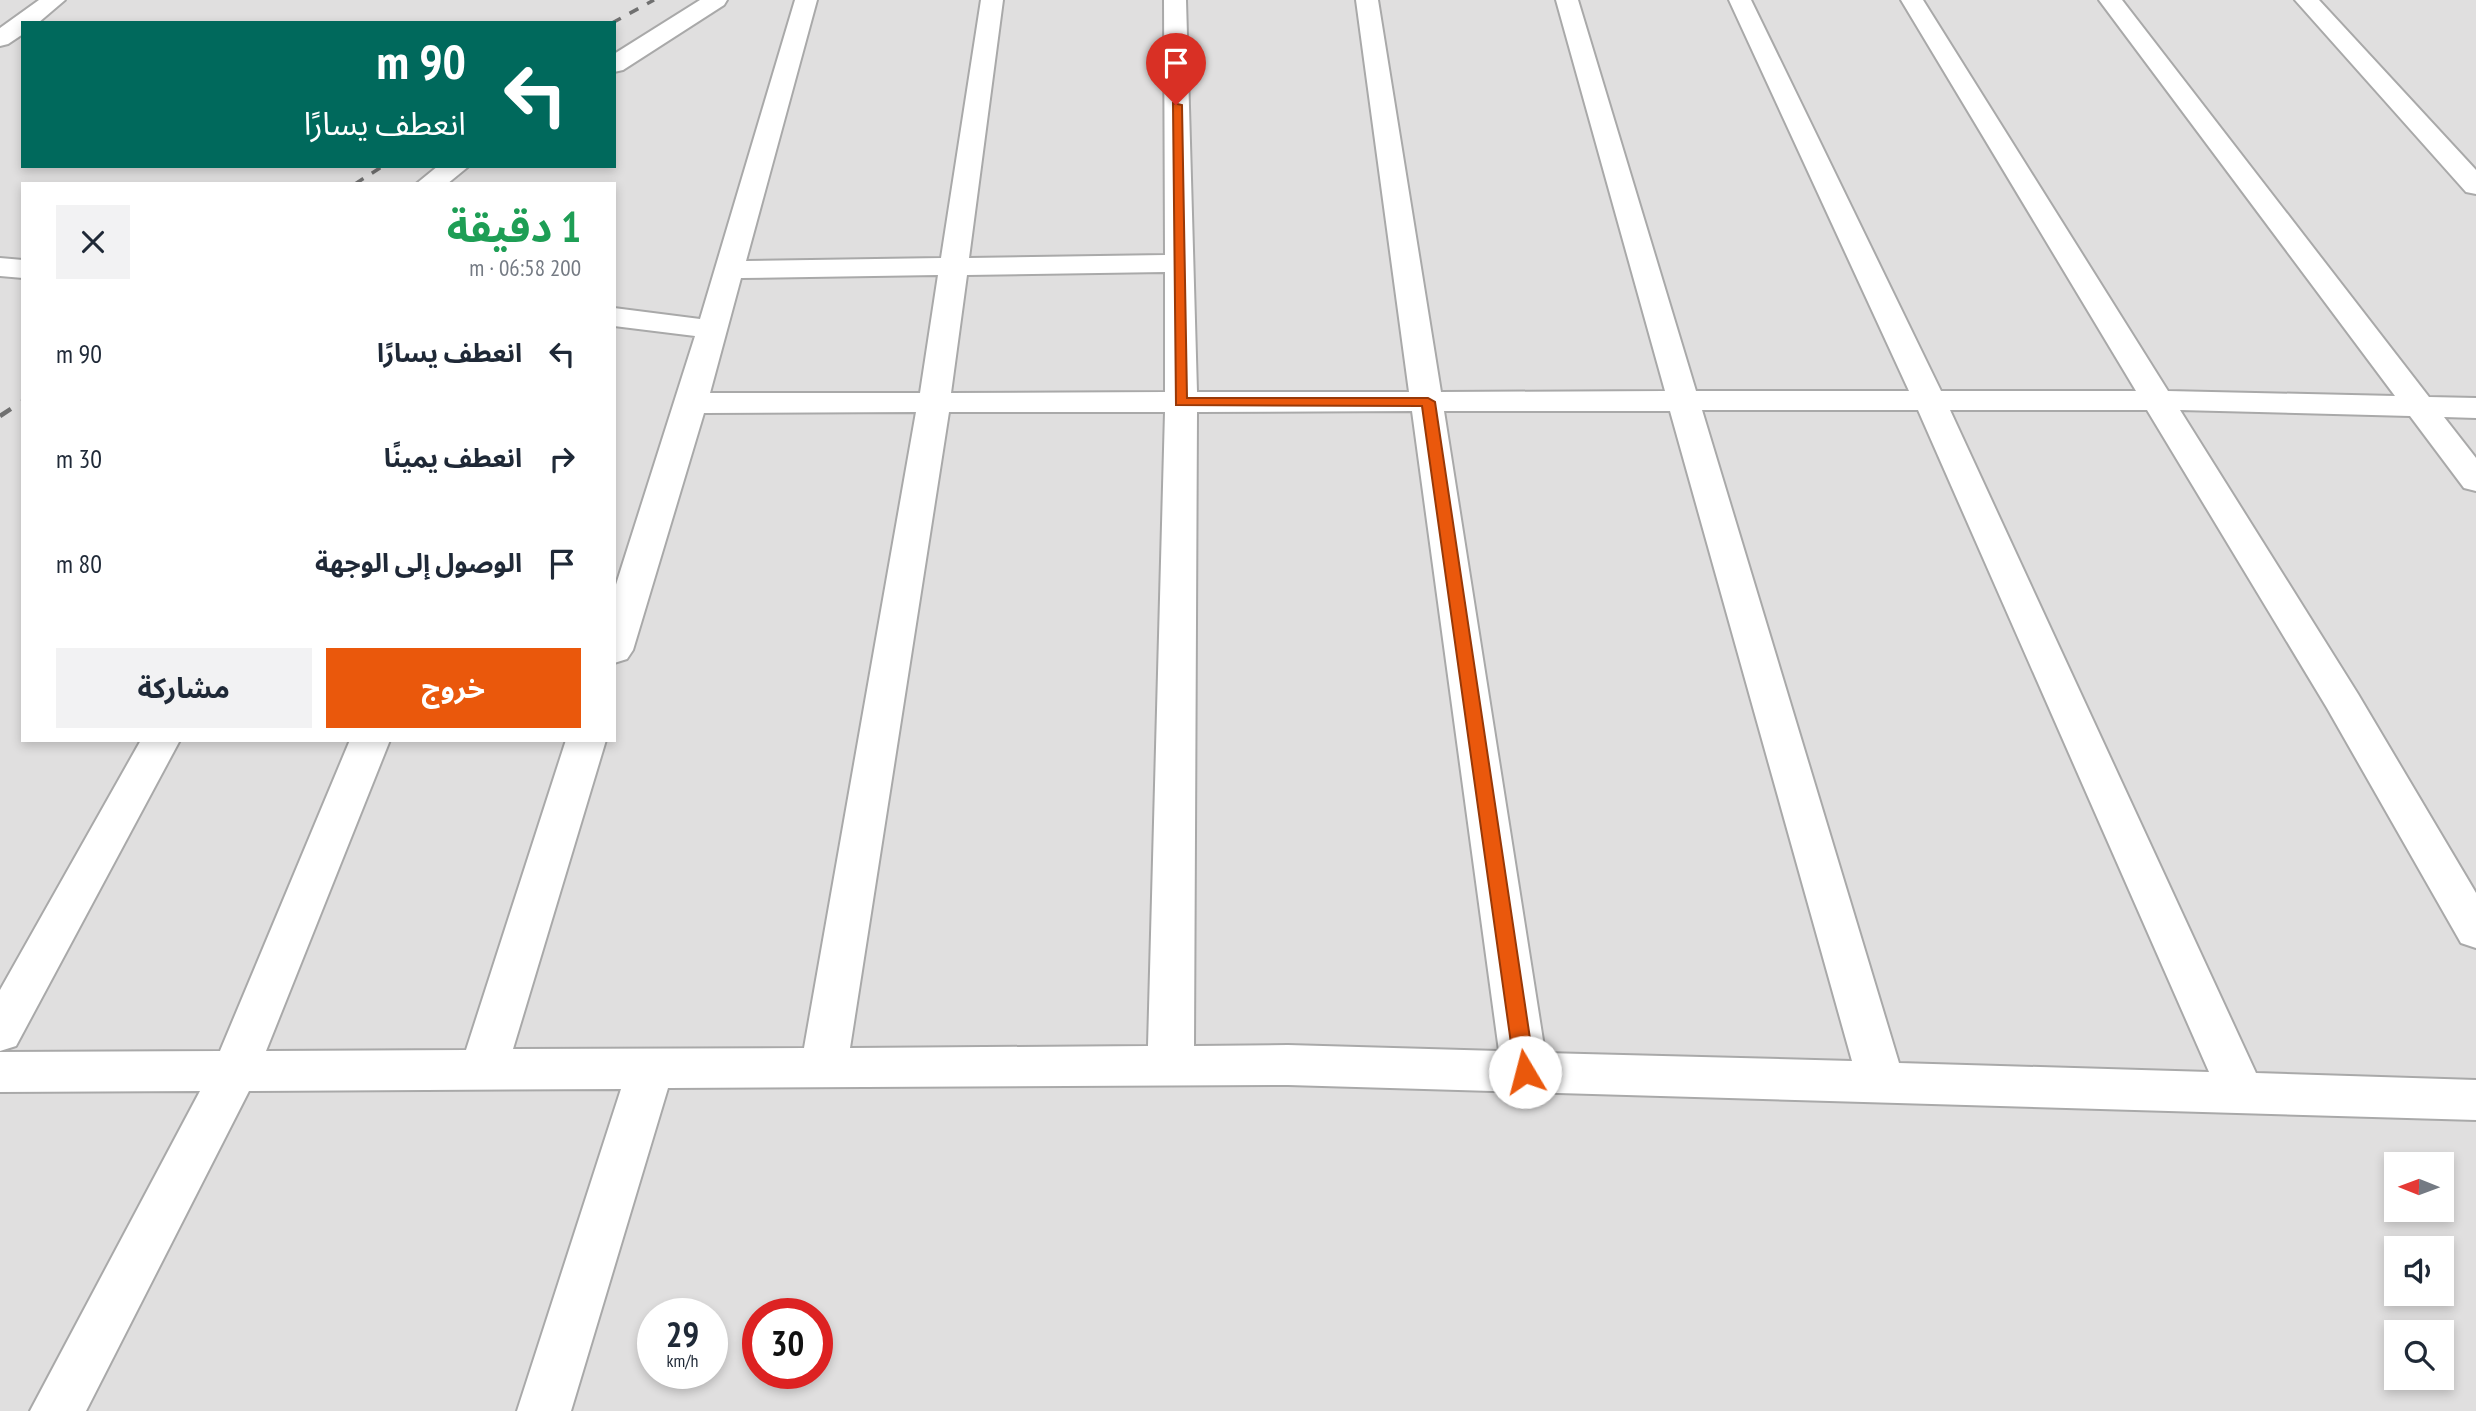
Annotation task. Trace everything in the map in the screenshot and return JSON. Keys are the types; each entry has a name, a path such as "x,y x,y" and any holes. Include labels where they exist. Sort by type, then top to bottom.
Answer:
{"street":[{"path":"25,21 54,0"},
{"path":"616,64 716,0"},
{"path":"616,644 691,404 806,0"},
{"path":"824,1067 934,403 992,0"},
{"path":"1171,1065 1181,402 1175,0"},
{"path":"1367,0 1525,1072"},
{"path":"1567,0 1881,1082"},
{"path":"1740,0 1930,401 2242,1093"},
{"path":"1912,0 2337,692 2476,931"},
{"path":"2110,0 2476,481"},
{"path":"2306,0 2476,186"},
{"path":"0,39 21,24"},
{"path":"432,182 453,168"},
{"path":"729,270 1179,263"},
{"path":"0,267 21,268"},
{"path":"616,317 712,329"},
{"path":"691,404 2159,400 2476,408"},
{"path":"0,1032 161,742"},
{"path":"57,1411 234,1071 369,742"},
{"path":"483,1070 585,742"},
{"path":"0,1072 1288,1065 2476,1100"},
{"path":"544,1411 651,1069"}],"shaded area":[{"path":"0,0 2476,0 2476,1411 0,1411"}],"railway":[{"path":"616,21 654,0"},
{"path":"358,182 380,168"},
{"path":"0,416 21,402"}],"route":[{"path":"1176,105 1181,402 1428,402 1525,1072"}]}
